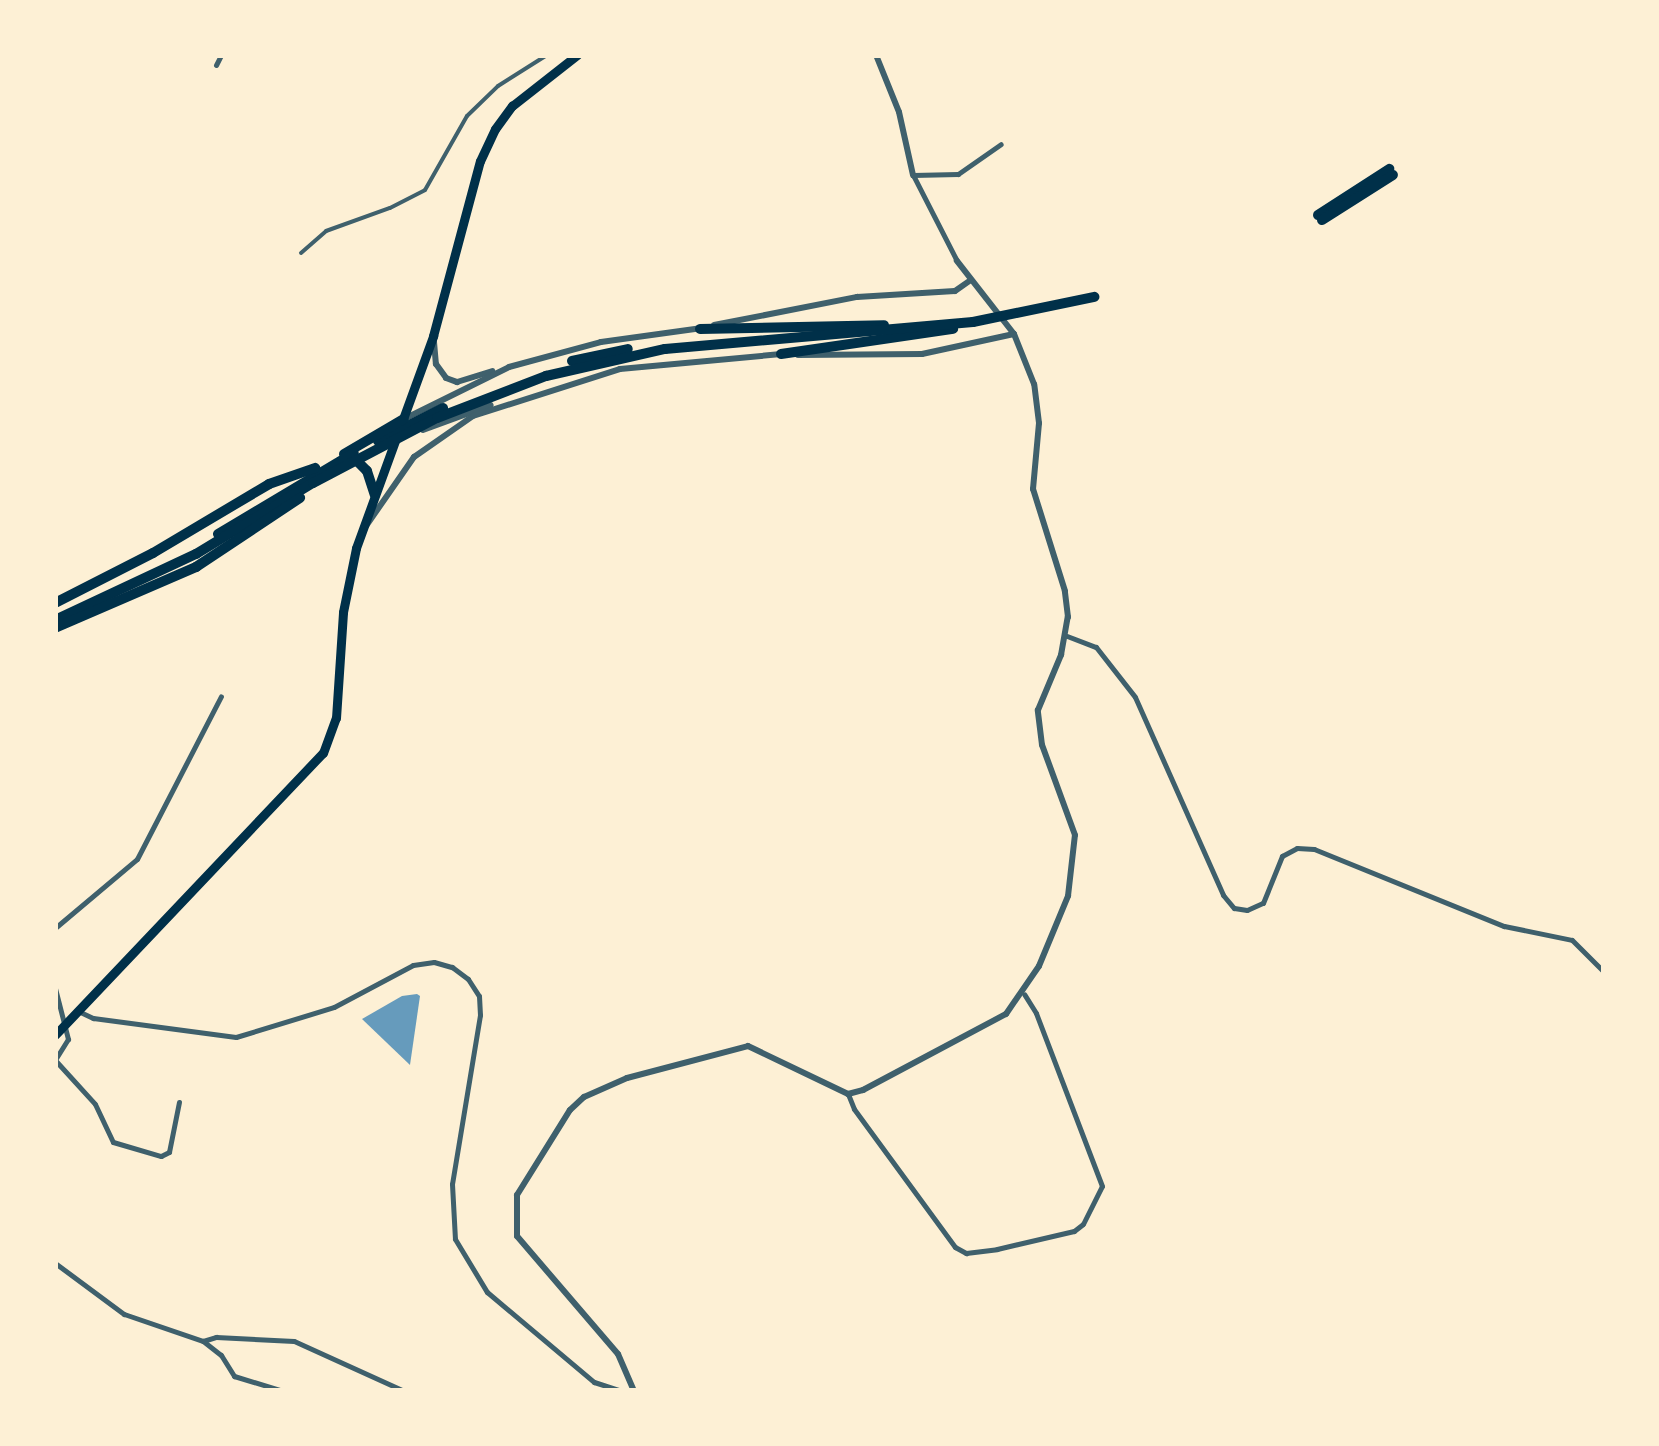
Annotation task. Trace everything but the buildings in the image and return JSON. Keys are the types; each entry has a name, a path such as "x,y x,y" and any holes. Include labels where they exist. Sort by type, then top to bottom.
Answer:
{"highway":[{"path":"55,1035 322,752 336,718 343,612 360,533 433,336 480,161 495,129 512,106 578,55"},
{"path":"1320,218 1391,172"},
{"path":"510,391 582,366 665,350 980,318 1094,294"},
{"path":"55,616 196,554 278,500 437,418 622,350 980,318"},
{"path":"782,354 945,332 980,318"},
{"path":"700,329 886,324"},
{"path":"55,602 153,552 270,484 330,462 404,419"},
{"path":"55,628 196,567 357,461 396,442"},
{"path":"357,461 367,471 375,495"}],"street":[{"path":"216,65 221,55"},
{"path":"301,253 326,231 390,208 425,190 467,116 498,86 546,55"},
{"path":"848,1094 982,1029 1006,1014 1024,994 1074,872 1075,835 1038,726 1043,692 1067,636 1065,591 1033,489 1039,424 1034,384 1014,334 957,261 913,175 899,112 876,55"},
{"path":"913,175 958,174 1001,144"},
{"path":"433,336 436,364 451,380 601,342 700,329 843,299 955,291 971,280"},
{"path":"396,442 484,407 510,391 620,369 782,354 922,354 1014,334"},
{"path":"404,419 509,367"},
{"path":"360,533 414,457 430,442 510,391"},
{"path":"1067,636 1096,647 1135,697 1224,895 1234,908 1255,908 1262,903 1282,856 1297,848 1314,849 1504,926 1572,940 1604,972"},
{"path":"55,928 137,859 221,696"},
{"path":"78,1011 93,1018 236,1037 334,1007 413,965 434,962 452,967 479,996 480,1015 452,1184 455,1239 487,1292 594,1382 621,1391"},
{"path":"55,988 68,1039 56,1060 95,1104 113,1142 161,1156 169,1152 179,1102"},
{"path":"634,1391 618,1354 517,1236 517,1195 570,1110 584,1096 627,1078 748,1046 848,1094 854,1109 955,1247 966,1253 997,1249 1074,1230 1084,1224 1102,1186 1036,1014 1024,994"},
{"path":"55,1262 124,1314 203,1342 221,1355 234,1376 282,1391"},
{"path":"203,1342 216,1337 294,1340 404,1391"}],"water":[{"path":"402,996 420,996 410,1065 362,1019"}]}
